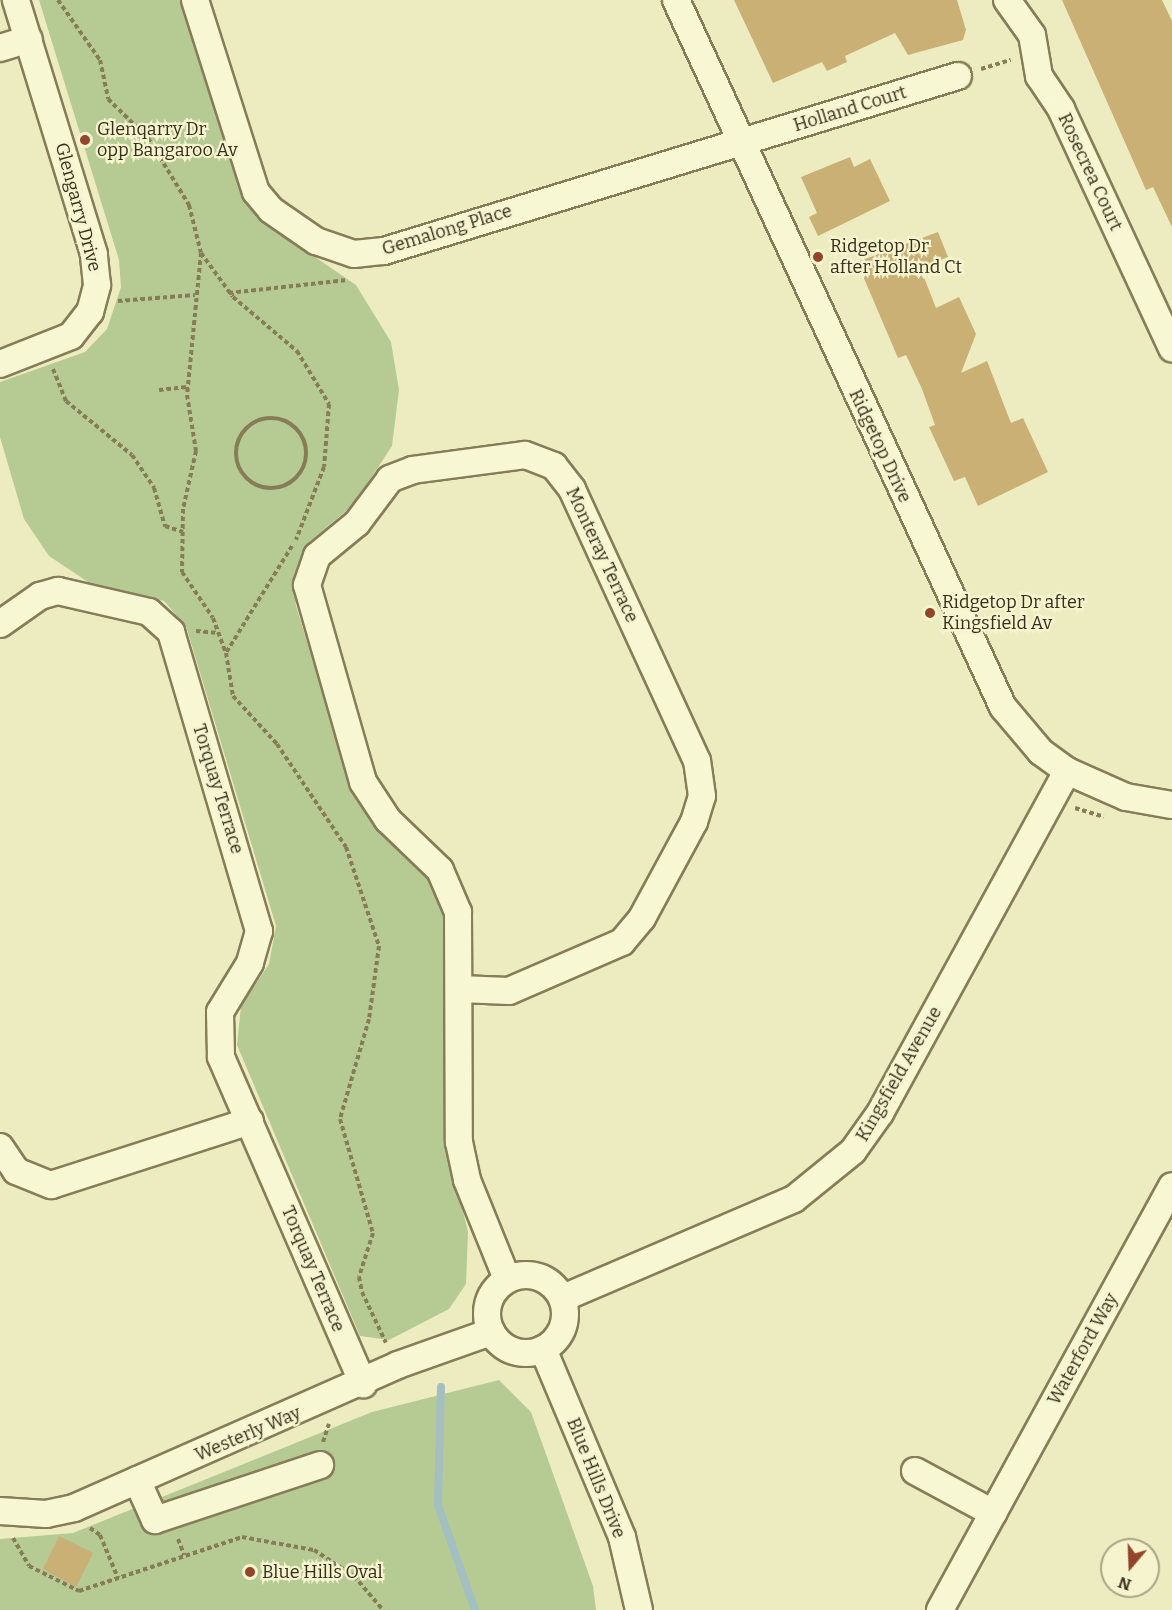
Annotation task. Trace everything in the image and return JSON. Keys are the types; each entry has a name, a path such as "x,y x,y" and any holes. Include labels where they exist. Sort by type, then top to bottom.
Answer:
{"street":[{"name":"Glengarry Drive","path":"16,0 94,254 94,303"},
{"name":"Gemalong Place","path":"195,0 256,192 271,210 316,241 354,254 384,251 741,142"},
{"name":"Ridgetop Drive","path":"676,0 1003,707 1041,752 1066,771 1126,797 1172,805"},
{"name":"Rosecrea Court","path":"1007,0 1032,35 1039,76 1061,109 1172,348"},
{"path":"0,48 29,39"},
{"name":"Holland Court","path":"741,142 958,76"},
{"path":"0,364 46,350 71,336 94,303"},
{"name":"Monteray Terrace","path":"460,989 509,991 622,942 642,918 694,822 702,796 697,762 572,489 554,466 525,455 397,476 357,523 322,551 308,579 310,606 363,782 388,820 433,860 452,897 460,935 460,989 462,1163 507,1279"},
{"name":"Torquay Terrace","path":"0,624 40,596 58,591 149,612 171,632 257,919 255,953 226,997 217,1028 221,1057 363,1384"},
{"name":"Kingsfield Avenue","path":"563,1298 794,1199 853,1151 880,1113 1066,771"},
{"path":"0,1147 16,1172 51,1185 250,1121"},
{"name":"Waterford Way","path":"940,1610 1172,1186"},
{"path":"539,1277 563,1298 561,1333 543,1349 519,1353 491,1332 486,1308 507,1279 539,1277"},
{"name":"Westerly Way","path":"5,1522 60,1512 363,1384 398,1365 491,1332"},
{"name":"Blue Hills Drive","path":"543,1349 622,1537 639,1610"},
{"path":"137,1480 155,1520 320,1465"},
{"path":"915,1471 993,1512"}],"path":[{"path":"58,0 100,60 108,99 148,138 189,205 201,253 229,293 297,351 329,404 324,467 302,530 226,653"},
{"path":"958,76 1034,52"},
{"path":"201,253 195,295 188,387 196,451 183,532 182,572 213,618 226,653 233,696 277,744 346,847 379,946 369,1019 340,1119 356,1186 372,1220 371,1243 359,1277 362,1292 398,1365"},
{"path":"229,293 359,278 354,254"},
{"path":"94,303 195,295"},
{"path":"46,350 66,401 132,455 154,488 165,526 183,532"},
{"path":"159,390 188,387"},
{"path":"270,417 300,432 305,464 291,482 260,486 241,470 236,447 248,426 270,417"},
{"path":"5,1522 19,1533"},
{"path":"5,1522 29,1566 79,1591 242,1537 314,1550 354,1576 383,1610"},
{"path":"85,1524 100,1535 118,1578"}],"green space":[{"path":"39,0 180,0 246,202 267,224 356,285 391,342 399,390 392,446 354,504 308,543 293,578 296,606 354,794 375,825 430,880 443,908 447,939 446,1140 468,1232 466,1284 449,1309 389,1340 360,1336 237,1045 241,1006 269,964 276,926 186,626 164,601 94,586 49,556 24,519 0,437 0,382 85,352 107,329 121,287 119,260"},
{"path":"499,1380 531,1412 593,1586 596,1610 0,1610 0,1539 73,1533 372,1412"}],"building":[{"path":"734,0 957,0 966,30 963,40 908,55 895,33 845,56 847,62 827,71 822,62 773,83"},
{"path":"1062,0 1162,0 1172,21 1172,227 1153,187 1146,190"},
{"path":"850,157 854,167 870,159 890,201 818,236 809,217 817,213 801,177"},
{"path":"938,232 948,257 920,267 936,308 959,297 976,334 961,373 987,361 1011,423 1023,418 1048,472 978,506 965,477 954,481 929,427 935,425 922,389 906,355 898,358 857,262"},
{"path":"59,1536 93,1553 76,1587 43,1569"}],"waterway":[{"path":"441,1387 438,1505 475,1610"}],"place":[{"name":"Glenqarry Dr opp Bangaroo Av","path":"85,140"},
{"name":"Ridgetop Dr after Holland Ct","path":"818,257"},
{"name":"Ridgetop Dr after Kingsfield Av","path":"930,613"},
{"name":"Blue Hills Oval","path":"250,1572"}]}
